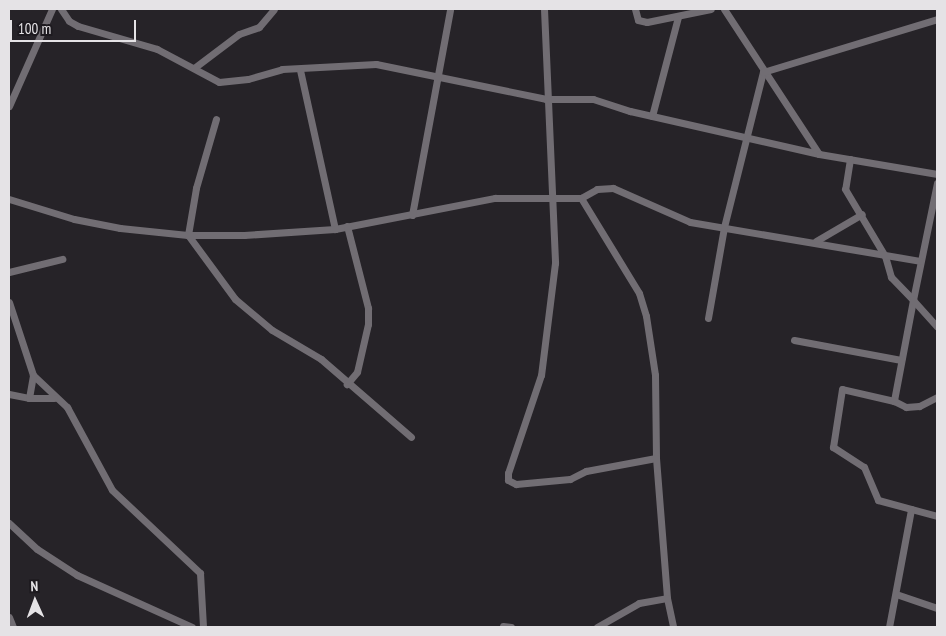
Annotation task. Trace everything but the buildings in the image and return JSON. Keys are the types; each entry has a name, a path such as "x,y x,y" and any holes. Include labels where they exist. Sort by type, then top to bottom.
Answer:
{"street":[{"path":"9,106 52,9"},
{"path":"62,9 69,21 78,26 144,44 194,68 210,79 231,82 272,70 300,70 376,64 546,99 593,99 745,139 937,174"},
{"path":"194,68 239,34 259,27 274,9"},
{"path":"412,215 450,9"},
{"path":"544,9 546,99 555,263 548,332 533,406 508,473 508,480 516,484 570,479 586,471 656,458"},
{"path":"635,9 638,20 647,22 711,9"},
{"path":"724,9 763,72 819,154"},
{"path":"652,116 678,17"},
{"path":"763,72 937,19"},
{"path":"300,70 335,229"},
{"path":"708,318 724,227 763,72"},
{"path":"216,118 196,188 188,235 235,299 272,330 321,359 347,384 411,437"},
{"path":"850,159 846,189 885,256 891,277 937,327"},
{"path":"894,401 900,360 937,183"},
{"path":"9,200 74,219 188,235 244,235 335,229 495,198 552,196 581,198 597,189 613,188 690,222 816,241 885,256 920,261"},
{"path":"581,198 639,293 644,308 655,374 656,458 667,598 673,627"},
{"path":"816,241 862,214"},
{"path":"346,226 368,308 368,324 357,372 347,384"},
{"path":"9,272 62,259"},
{"path":"9,302 33,375 70,413 112,490 200,573 203,627"},
{"path":"794,340 900,360"},
{"path":"29,398 33,375"},
{"path":"937,397 919,406 906,407 894,401 840,390 833,446 864,466 878,500 937,516"},
{"path":"9,394 29,398 54,398"},
{"path":"889,627 911,509"},
{"path":"9,523 37,549 78,575 192,627"},
{"path":"896,594 928,602 937,608"},
{"path":"597,627 639,603 667,598"},
{"path":"9,617 14,627"},
{"path":"503,626 511,627"}]}
